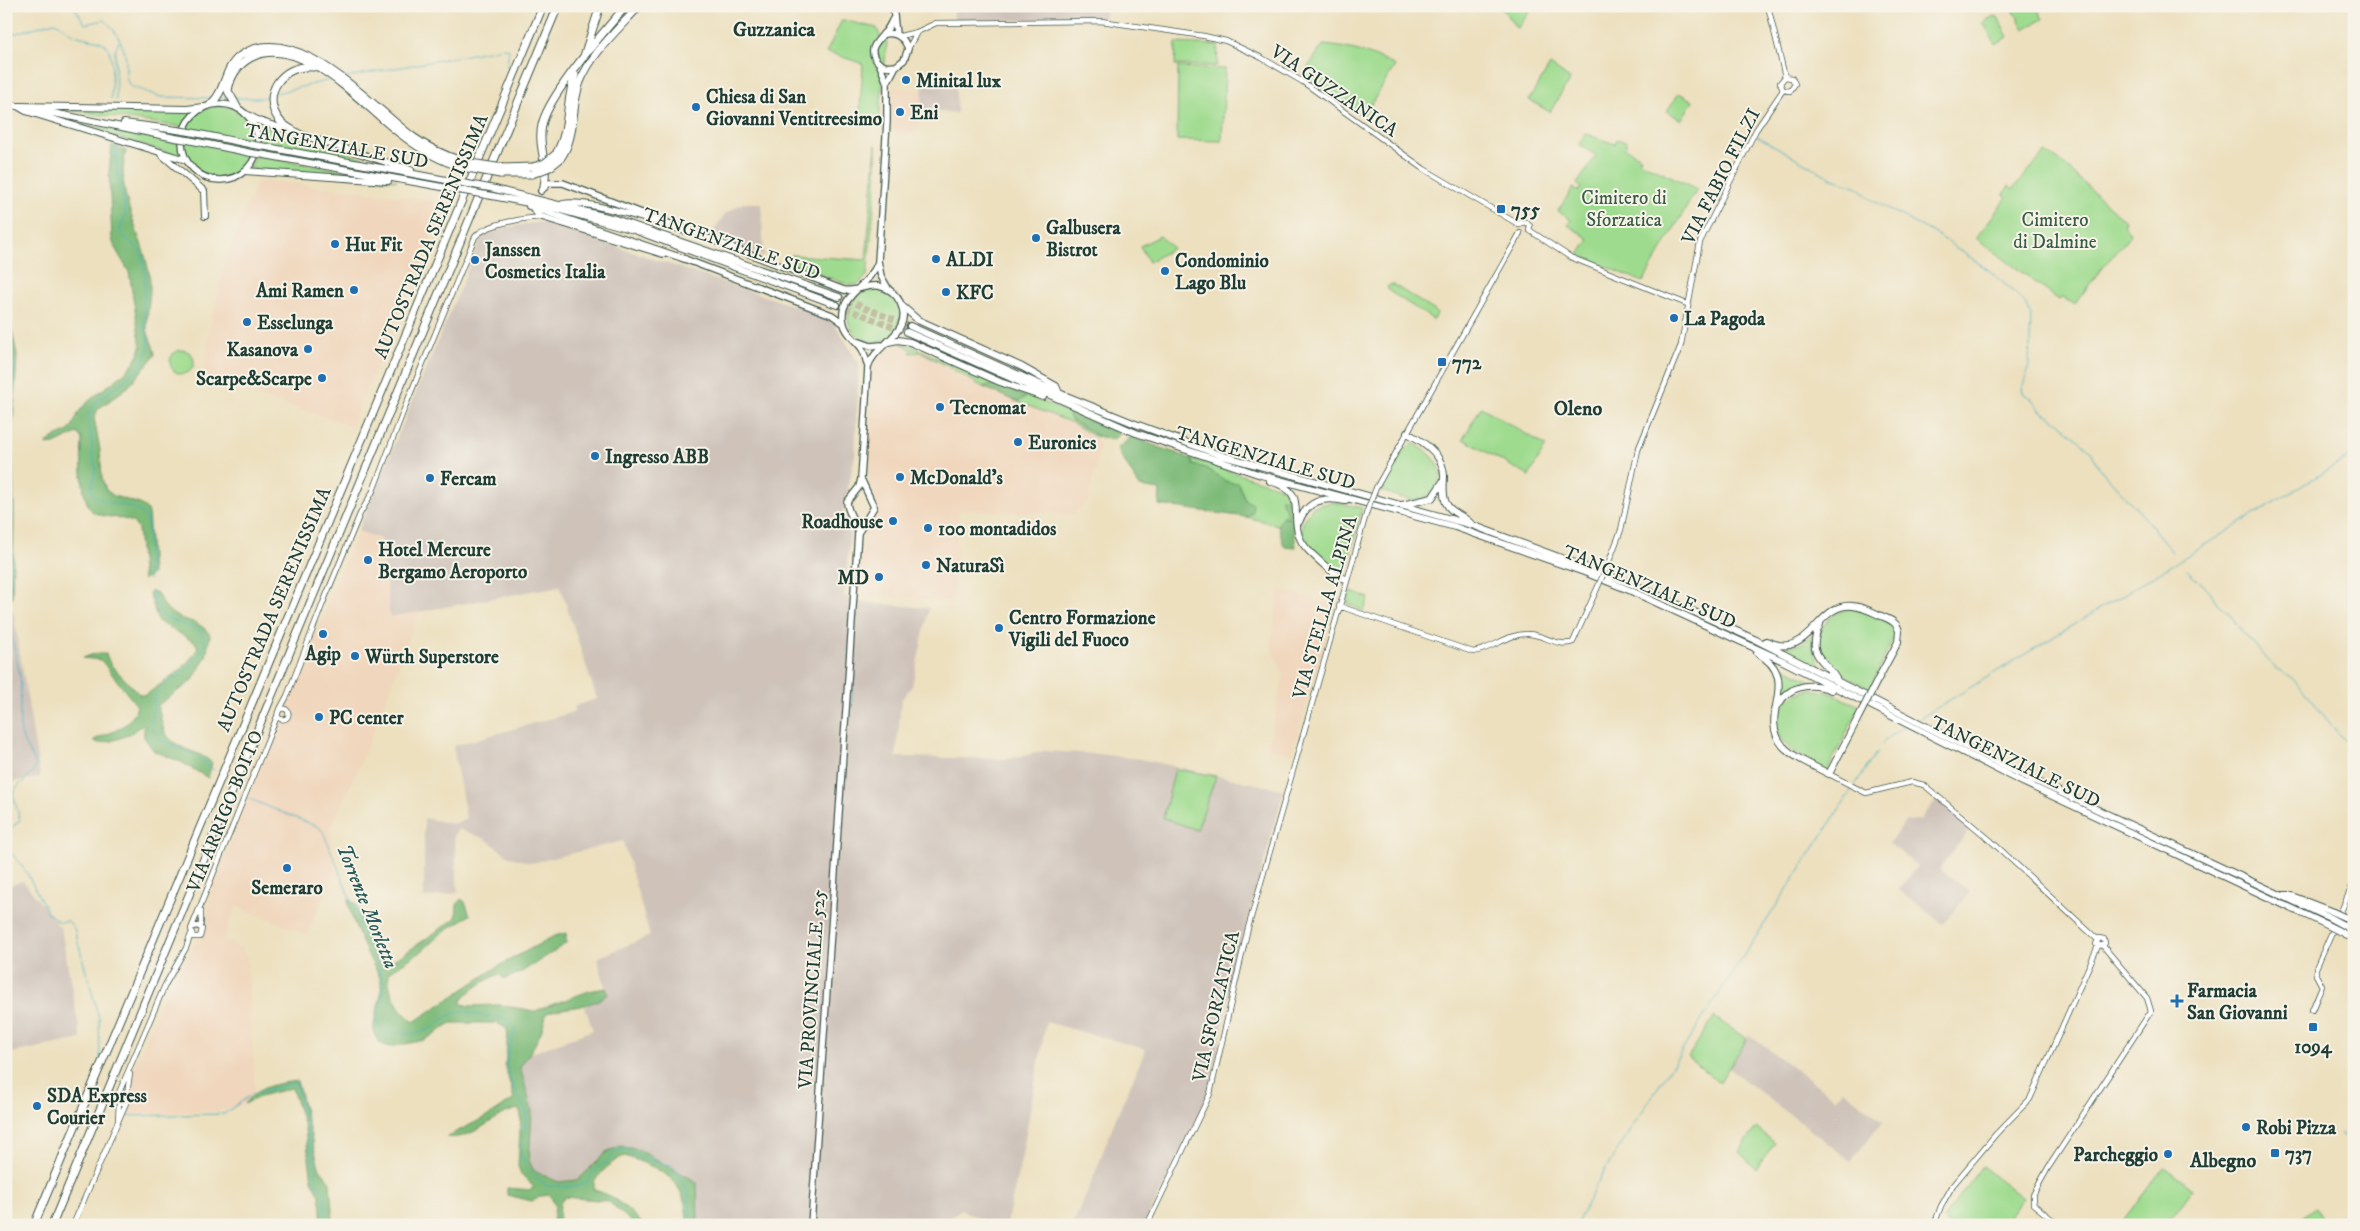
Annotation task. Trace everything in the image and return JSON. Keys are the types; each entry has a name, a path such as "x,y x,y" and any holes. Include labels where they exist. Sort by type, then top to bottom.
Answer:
{"highway":[{"path":"528,42 539,6"},
{"name":"AUTOSTRADA SERENISSIMA","path":"34,1225 543,6"},
{"name":"AUTOSTRADA SERENISSIMA","path":"52,1225 548,30 560,6"},
{"path":"558,156 566,132 569,95 600,6"},
{"path":"542,188 546,172 540,138 543,118 553,100 580,63 626,6"},
{"path":"237,107 228,96 228,86 239,67 252,57 267,53 280,53 318,68 352,92 407,139 430,153 463,165 501,171 532,170 550,167 558,156 567,149 571,137 577,93 586,70 600,49 639,6"},
{"path":"211,104 221,91 229,69 240,57 262,47 289,50 320,64 350,83 414,138 463,165"},
{"path":"299,134 280,121 274,112 273,90 278,80 286,72 296,67 318,68"},
{"name":"TANGENZIALE SUD","path":"6,104 84,118 251,153 453,189 493,192 562,204 651,230 839,297"},
{"path":"18,106 203,108"},
{"path":"18,106 26,111 186,160"},
{"path":"246,114 259,121 423,176"},
{"name":"TANGENZIALE SUD","path":"84,118 190,132 457,182 493,192 501,198 569,211 634,230 837,305"},
{"path":"156,151 204,191 206,216"},
{"path":"245,171 427,184"},
{"path":"501,198 685,259"},
{"path":"562,204 571,202 592,206 692,233"},
{"path":"902,306 918,320 1022,368 1056,386 1059,393"},
{"name":"TANGENZIALE SUD","path":"2354,937 2337,930 2330,918 2281,896 1924,730 1911,719 1756,640 1638,586 1472,525 1401,508 1256,473 1136,433 1054,398 909,329 1059,393 1220,455 1401,508 1584,572 1701,622 1781,660 1902,723 1924,730 2330,918 2343,925 2354,937"},
{"path":"887,342 900,340 910,342 1000,382 1034,394 1054,398"},
{"path":"1407,433 1412,440 1420,442 1439,458 1444,479 1443,492 1448,506 1460,517 1468,519 1472,525"},
{"path":"1256,473 1292,493 1297,505 1299,536 1305,547 1332,571 1342,574 1346,579"},
{"path":"1298,526 1306,508 1323,499 1339,500 1382,510 1401,508 1432,498 1444,479"},
{"path":"1701,622 1761,655 1774,666 1780,684 1775,712 1775,728 1783,746 1829,774 1898,642 1899,632 1896,624 1868,610 1852,606 1835,609 1822,619 1806,638 1798,643 1785,646 1772,644 1762,639 1756,640"},
{"path":"1822,619 1815,638 1816,651 1821,662 1838,682"},
{"path":"1775,712 1787,693 1798,688 1812,686 1828,689 1882,713"},
{"path":"2330,918 2344,917 2353,922"}],"main road":[{"path":"887,82 896,66 904,60 908,49 898,35 893,19 893,6"},
{"path":"858,533 873,510 874,504 866,493 862,479 868,367 873,354 901,327 903,317 902,306 882,279 878,261 887,122 887,82 875,58 873,47 893,19"},
{"path":"884,34 898,35"},
{"path":"879,64 889,67 896,66"},
{"path":"220,103 237,107 246,114 256,130 258,142 256,155 245,171 227,179 212,179 197,173 186,160 182,149 183,130 189,119 211,104 220,103"},
{"path":"542,188 553,182 563,182 672,222 692,233 844,290 874,286 889,290"},
{"path":"534,210 543,217 655,252 685,259 832,315 843,323 848,333 863,351 868,367"},
{"path":"843,323 845,304 871,278 878,261"},
{"path":"855,340 871,346 887,342"},
{"path":"858,533 853,517 848,511 847,502 855,493 862,479"},
{"path":"855,493 866,493"},
{"path":"853,517 859,519 868,517"},
{"name":"VIA PROVINCIALE 525","path":"811,1225 841,756 858,533"}],"street":[{"path":"1768,6 1785,77"},
{"name":"VIA GUZZANICA","path":"898,35 917,32 936,24 1092,21 1218,39 1251,52 1303,82 1436,176 1518,224"},
{"path":"908,49 917,32"},
{"name":"VIA FABIO FILZI","path":"1785,77 1792,78 1795,84 1790,91 1783,90 1780,83 1785,77"},
{"name":"VIA FABIO FILZI","path":"1339,606 1473,652 1491,648 1522,634 1531,634 1563,644 1573,642 1608,564 1623,523 1638,450 1651,414 1676,359 1682,338 1687,304 1701,240 1756,130 1783,90"},
{"path":"526,220 534,210"},
{"name":"VIA ARRIGO BOITO","path":"116,1128 119,1102 117,1097 165,985 186,948 208,885 274,727 278,712 287,696 347,544 360,514 373,491 403,410 475,237 479,232 490,227 543,217"},
{"path":"1528,230 1530,226 1526,222 1518,224 1517,228 1520,232 1528,230 1567,255 1687,304"},
{"name":"VIA STELLA ALPINA","path":"1289,786 1366,511 1376,488 1520,232"},
{"name":"VIA ARRIGO BOITO","path":"274,727 287,718 289,712 287,696"},
{"name":"VIA ARRIGO BOITO","path":"278,712 283,708 289,712"},
{"name":"VIA ARRIGO BOITO","path":"278,712 282,720"},
{"path":"1829,774 1861,792 1870,792 1908,782 1918,782 1990,840 2097,939 2096,942 2147,998 2151,1006 2150,1016 2048,1168 2031,1202 2059,1225"},
{"name":"VIA SFORZATICA","path":"1147,1225 1208,1100 1248,928 1289,786"},
{"path":"2312,1010 2322,986 2316,975 2316,968 2354,882"},
{"name":"VIA ARRIGO BOITO","path":"186,948 202,934 201,907"},
{"path":"193,927 201,927"},
{"path":"191,934 196,938"},
{"path":"1934,1225 1941,1206 1953,1185 1996,1134 2030,1099 2100,946 2105,943 2101,937 2097,939"},
{"name":"VIA ARRIGO BOITO","path":"73,1225 129,1098 127,1093 131,1066"},
{"path":"120,1093 127,1093"},
{"path":"119,1102 126,1103"}],"shaded area":[{"path":"954,6 1106,6 1104,19 954,21"},
{"path":"924,73 955,75 957,113 921,109"},
{"path":"893,88 923,90 918,132 890,130"},
{"path":"265,180 446,202 351,426 204,377 209,330 230,248 256,184"},
{"path":"743,203 761,203 764,256 710,236 725,214"},
{"path":"542,222 831,318 859,364 855,455 842,517 850,534 844,596 857,602 929,608 912,686 901,700 896,757 1009,759 1044,751 1098,754 1140,759 1284,790 1235,965 1208,1097 1144,1225 1072,1225 1089,1189 1113,1125 1146,1049 1046,1022 1021,1161 1006,1225 993,1225 960,1209 944,1225 698,1225 697,1182 639,1150 620,1146 606,1152 578,1180 558,1182 534,1171 529,1161 532,1111 520,1067 529,1054 593,1030 585,1007 608,994 597,958 650,936 623,841 532,863 510,857 484,838 458,829 454,835 458,893 424,898 424,818 454,824 466,818 453,746 574,712 575,706 597,699 560,586 390,617 381,539 358,531 482,236 508,227"},
{"path":"900,343 912,350 911,352 922,352 995,393 1070,422 1093,434 1100,447 1088,501 1073,514 959,510 953,602 859,594 864,525 874,517 877,502 868,486 873,368 881,353"},
{"path":"358,531 381,539 390,617 419,612 365,753 330,829 335,872 307,935 237,906 223,939 241,948 247,959 255,1091 244,1104 217,1111 126,1114 132,1104 131,1073 165,994 195,943 203,937 206,929 208,898"},
{"path":"1279,589 1335,606 1292,754 1268,748 1284,675 1271,645"},
{"path":"6,609 13,610 40,777 6,783"},
{"path":"1937,799 1971,828 1939,869 1970,892 1943,924 1899,890 1917,866 1889,843 1906,821 1920,820"},
{"path":"23,881 61,929 81,1039 6,1054 6,887"},
{"path":"1749,1035 1836,1099 1843,1090 1883,1121 1851,1161 1730,1069 1730,1064"}],"green space":[{"path":"1500,6 1525,6 1531,10 1517,29"},
{"path":"2011,6 2036,6 2043,19 2024,29"},
{"path":"1994,16 1998,17 2008,37 1995,44 1983,22"},
{"path":"842,20 877,28 881,39 887,42 879,121 874,125 867,123 860,110 863,64 826,53"},
{"path":"1176,43 1218,45 1217,66 1175,65"},
{"path":"1323,45 1360,51 1395,66 1363,117 1302,76"},
{"path":"1550,65 1570,79 1550,112 1529,100"},
{"path":"1178,67 1225,69 1222,141 1177,140"},
{"path":"1679,93 1693,101 1681,120 1667,111"},
{"path":"220,106 240,112 250,122 256,142 250,162 240,172 220,178 200,172 190,162 184,142 190,122 200,112"},
{"path":"54,108 181,112 197,110 182,127"},
{"path":"54,118 179,143 181,157"},
{"path":"254,120 259,124 382,164 261,143 260,134"},
{"name":"Cimitero di Sforzatica","path":"1586,134 1615,144 1617,139 1627,142 1625,148 1641,157 1639,161 1697,189 1643,282 1579,255 1589,239 1568,225 1571,220 1558,211 1573,188 1578,191 1581,187 1577,184 1596,156 1579,144"},
{"path":"112,145 126,151 123,167 126,198 146,258 149,273 150,287 147,326 155,355 128,387 98,409 94,418 100,450 102,478 106,490 114,496 140,504 148,510 152,574 143,580 138,529 133,522 95,513 90,509 86,501 82,479 82,439 77,433 54,444 46,445 53,438 70,429 82,408 131,366 141,347 129,272 112,239 109,172"},
{"path":"876,145 876,186 867,276 857,285 850,285 793,265 791,255 866,260"},
{"name":"Cimitero di Dalmine","path":"2045,152 2059,160 2125,221 2123,224 2131,235 2101,269 2075,304 2062,298 2059,300 1976,238 2007,197 2003,194 2009,186 2013,189"},
{"path":"257,156 397,180 249,169"},
{"path":"1160,236 1173,248 1149,262 1140,246"},
{"path":"1394,285 1435,311 1437,314 1434,320 1389,291 1387,287"},
{"path":"869,290 879,290 893,297 900,311 900,321 893,335 879,342 869,342 859,338 852,331 848,321 848,311 852,301 859,294"},
{"path":"6,302 17,355 12,436 14,514 12,598 6,597"},
{"path":"900,343 907,344 994,384 983,387 922,352 910,353 912,350"},
{"path":"182,350 191,353 194,362 191,371 182,374 173,371 170,362 173,353"},
{"path":"994,384 1027,396 1018,402 983,387"},
{"path":"1027,396 1068,412 1071,420 1098,436 1096,437 1070,422 1018,402"},
{"path":"1481,407 1546,446 1529,476 1463,439"},
{"path":"1068,412 1121,433 1112,440 1098,436 1071,420"},
{"path":"1131,437 1192,459 1193,465 1207,469 1226,481 1238,483 1245,500 1253,504 1252,513 1246,517 1159,505 1160,490 1140,487 1117,449"},
{"path":"1413,444 1433,457 1440,470 1441,477 1433,491 1422,499 1415,500 1379,490 1404,449"},
{"path":"1192,459 1282,488 1293,505 1293,526 1291,510 1284,503 1288,519 1283,516 1278,525 1246,517 1252,513 1238,484 1229,483 1207,469 1193,465"},
{"path":"1280,498 1286,498 1291,510 1296,547 1284,546 1278,525 1283,515 1288,519 1287,512"},
{"path":"1332,502 1362,508 1347,565 1342,570 1336,569 1324,562 1313,552 1301,535 1303,520 1313,507"},
{"path":"152,591 157,593 170,612 204,628 210,635 206,656 193,680 158,705 163,727 169,738 179,746 202,756 212,763 208,778 181,762 154,751 144,737 144,724 128,735 116,739 98,743 94,740 126,724 137,706 101,660 83,658 94,654 106,654 110,664 140,695 146,695 188,662 198,648 196,643 158,621 149,593"},
{"path":"1348,591 1369,598 1364,611 1348,604"},
{"path":"1855,608 1884,620 1893,628 1895,634 1870,689 1834,669 1823,656 1819,647 1819,638 1827,621 1844,610"},
{"path":"1813,635 1813,650 1821,668 1780,648 1801,644"},
{"path":"1775,663 1813,682 1795,685 1782,694 1782,679"},
{"path":"1813,690 1828,692 1860,706 1827,771 1792,751 1781,738 1777,729 1776,719 1784,703 1802,692"},
{"path":"1175,769 1216,776 1197,830 1163,818"},
{"path":"348,899 356,904 376,959 382,965 401,956 456,918 457,905 461,899 465,902 470,915 443,932 422,951 389,972 390,986 395,1000 403,1012 414,1022 497,967 554,936 566,933 566,943 561,947 520,973 504,979 499,974 488,979 472,990 460,1003 468,1006 499,1005 535,1011 589,991 606,988 608,994 593,1003 546,1013 540,1034 520,1067 532,1111 529,1161 534,1171 558,1182 578,1180 606,1152 620,1146 639,1150 697,1182 698,1225 687,1225 683,1197 671,1178 651,1166 625,1156 612,1163 601,1173 594,1181 594,1190 602,1192 615,1200 644,1225 635,1225 608,1201 565,1197 560,1203 559,1218 553,1222 555,1206 550,1195 541,1196 532,1201 507,1195 507,1188 532,1190 533,1186 521,1174 518,1166 521,1114 518,1109 500,1116 466,1135 446,1137 492,1114 514,1099 505,1066 508,1033 506,1028 497,1023 451,1023 425,1040 390,1047 380,1043 375,1036 374,1028 380,999 381,982 356,928"},
{"path":"1714,1017 1747,1039 1719,1083 1688,1057"},
{"path":"297,1081 319,1167 330,1182 333,1225 322,1225 320,1195 312,1180 305,1129 292,1088 264,1095 244,1104 261,1090 281,1083"},
{"path":"1756,1128 1775,1143 1756,1169 1739,1152"},
{"path":"1982,1166 2023,1198 2003,1225 1950,1225 1943,1219"},
{"path":"2164,1167 2193,1189 2166,1225 2123,1225 2121,1223"},
{"path":"2315,1208 2328,1225 2293,1225"}],"waterway":[{"path":"71,6 77,11 85,24 104,20 114,30 125,54 126,74 130,86 161,97 213,98"},
{"path":"6,36 54,22 73,34 103,43 110,53 111,99"},
{"name":"Torrente Morletta","path":"116,100 115,50 119,42"},
{"path":"347,77 504,48 509,49 507,65 511,73"},
{"path":"276,93 330,80"},
{"path":"234,98 261,98 270,95"},
{"path":"219,98 228,98"},
{"path":"1757,136 1833,179 1856,186 1872,200 1939,236 1990,271 2025,303 2031,315 2029,365 2022,390 2024,394 2031,398 2041,411 2058,421 2091,451 2099,468 2145,518 2172,552"},
{"name":"Torrente Morletta","path":"115,147 116,159"},
{"name":"Torrente Morletta","path":"117,147 117,170 126,212 120,230 125,238 139,249 142,257 145,273 144,326 149,342 148,351 139,369 97,401 89,413 93,458 96,468 91,490 103,500 135,509 142,513 147,520 149,580"},
{"path":"6,318 15,367 9,424 13,497 10,525 12,567 9,600"},
{"path":"1917,720 2354,454"},
{"path":"2187,570 2210,591 2217,603 2229,613 2237,625 2275,668 2290,676 2336,731 2354,747"},
{"name":"Torrente Morletta","path":"152,591 155,603 164,616 200,631 205,642 196,660 156,694 151,727 159,739 192,753 214,770"},
{"path":"6,833 20,820 13,794 18,786 32,773 36,764 24,743 21,733 20,677 11,636 9,608"},
{"path":"852,705 854,665"},
{"path":"1882,744 1888,737 1905,727"},
{"path":"1855,785 1877,752"},
{"path":"1576,1225 1601,1176 1853,788"},
{"name":"Torrente Morletta","path":"247,798 318,827 323,831 384,982 378,1019 382,1030 390,1033 419,1033 429,1030 452,1014 462,1011 499,1017 508,1021 515,1029 507,1058 507,1067 513,1086 527,1113 521,1153 527,1169 547,1186 577,1187 588,1181 595,1170 609,1160 616,1151 625,1149 637,1157 671,1165 678,1173 688,1194 691,1225"},
{"path":"6,846 27,873 47,912 59,922 68,921 74,928 99,1018 100,1059"},
{"path":"125,1116 224,1114 252,1094 296,1083 316,1170 315,1181 325,1193 326,1225"},
{"path":"2340,1134 2354,1143"}],"tunnel":[{"path":"839,297 910,326"},
{"path":"837,305 907,332"}],"place":[{"name":"Minital lux","path":"906,80"},
{"name":"Chiesa di San Giovanni Ventitreesimo","path":"696,107"},
{"name":"Eni","path":"900,112"},
{"name":"755","path":"1501,209"},
{"name":"Galbusera Bistrot","path":"1036,238"},
{"name":"Hut Fit","path":"335,244"},
{"name":"ALDI","path":"936,259"},
{"name":"Janssen Cosmetics Italia","path":"475,260"},
{"name":"Condominio Lago Blu","path":"1165,271"},
{"name":"Ami Ramen","path":"354,290"},
{"name":"KFC","path":"946,292"},
{"name":"La Pagoda","path":"1674,318"},
{"name":"Esselunga","path":"247,322"},
{"name":"Kasanova","path":"308,349"},
{"name":"772","path":"1442,362"},
{"name":"Scarpe&Scarpe","path":"322,378"},
{"name":"Tecnomat","path":"940,407"},
{"name":"Euronics","path":"1018,442"},
{"name":"Ingresso ABB","path":"595,456"},
{"name":"McDonald's","path":"900,477"},
{"name":"Fercam","path":"430,478"},
{"name":"Roadhouse","path":"893,521"},
{"name":"100 montadidos","path":"928,528"},
{"name":"Hotel Mercure Bergamo Aeroporto","path":"368,560"},
{"name":"NaturaSì","path":"926,565"},
{"name":"MD","path":"879,577"},
{"name":"Centro Formazione Vigili del Fuoco","path":"999,628"},
{"name":"Agip","path":"323,634"},
{"name":"Würth Superstore","path":"355,656"},
{"name":"PC center","path":"319,717"},
{"name":"Semeraro","path":"287,868"},
{"name":"Farmacia San Giovanni","path":"2177,1001"},
{"name":"1094","path":"2313,1027"},
{"name":"SDA Express Courier","path":"37,1106"},
{"name":"Robi Pizza","path":"2246,1127"},
{"name":"737","path":"2275,1153"},
{"name":"Parcheggio","path":"2168,1154"}],"district":[{"name":"Guzzanica","path":"774,29"},
{"name":"Oleno","path":"1578,408"},
{"name":"Albegno","path":"2223,1160"}]}
